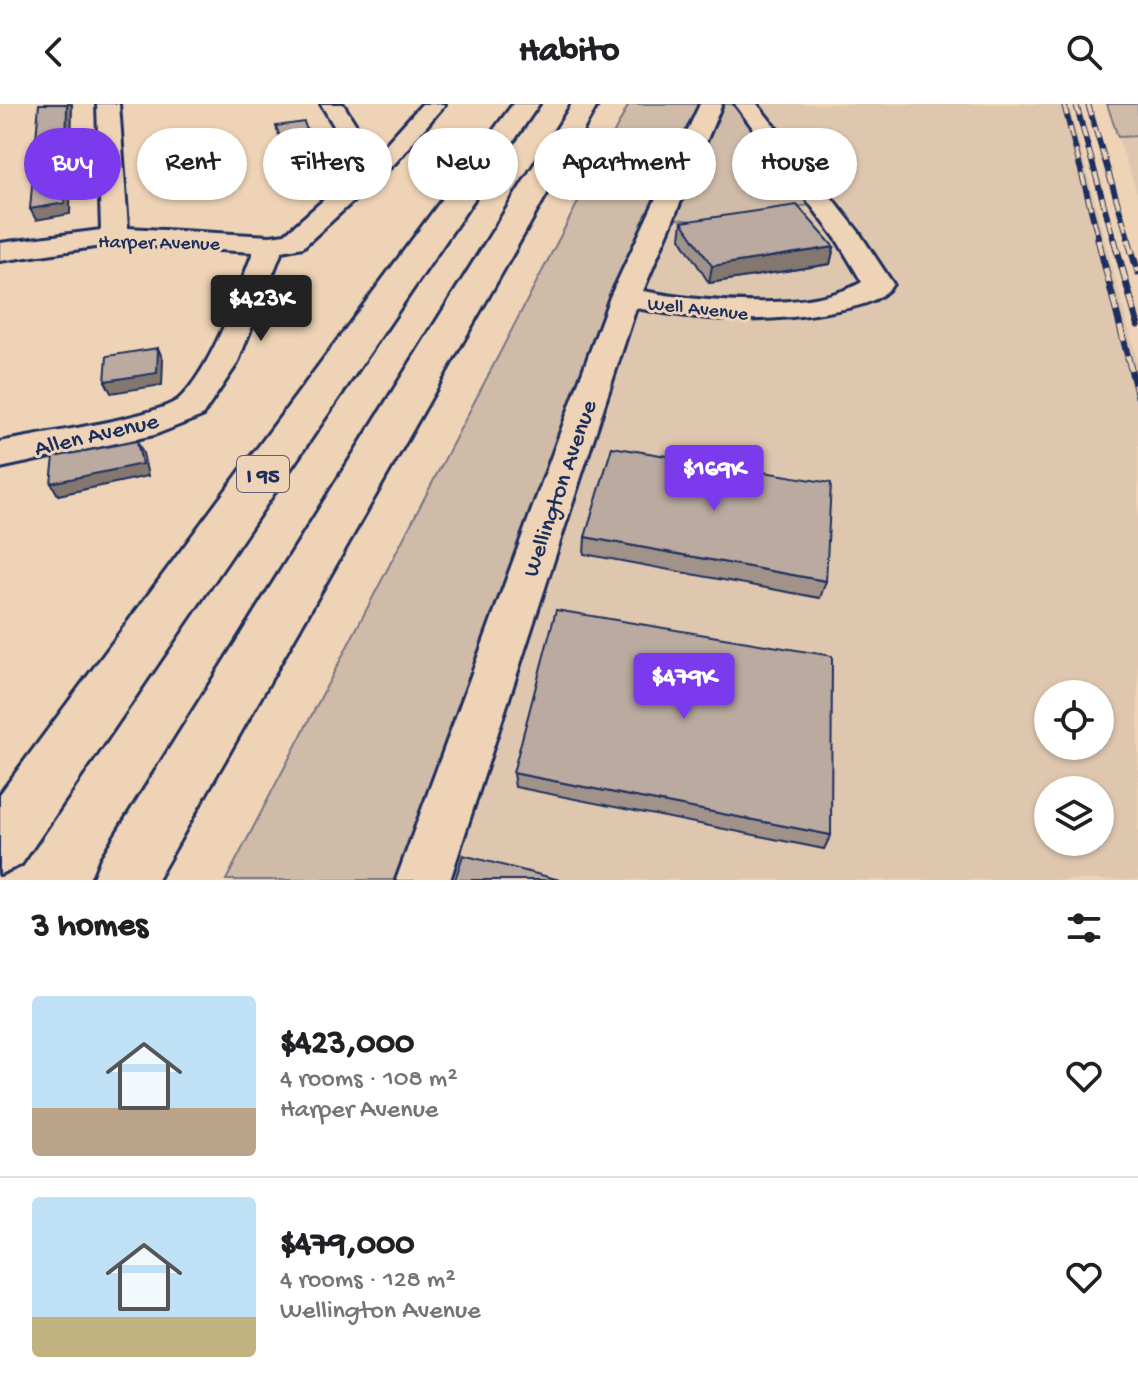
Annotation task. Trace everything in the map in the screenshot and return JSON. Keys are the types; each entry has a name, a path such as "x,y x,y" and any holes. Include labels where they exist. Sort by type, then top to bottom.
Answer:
{"highway":[{"name":"I 95","path":"0,844 526,104"},
{"path":"123,880 585,104"}],"street":[{"path":"108,104 115,236"},
{"path":"332,104 345,128"},
{"name":"Harper Avenue","path":"392,151 434,104"},
{"name":"Wellington Avenue","path":"423,880 625,297 711,104"},
{"name":"Well Avenue","path":"625,297 698,311 744,314 785,311 866,295 878,284 864,257 766,134 746,104"},
{"name":"Harper Avenue","path":"0,252 115,236 270,244 293,241 339,200"},
{"name":"Allen Avenue","path":"0,455 154,423 190,408 221,364 251,297 270,244"}],"shaded area":[{"path":"629,104 742,104 758,128 732,128 732,200 808,200 811,205 771,210 717,224 660,217 425,880 226,880 579,200 716,200 716,128 617,128"},
{"path":"742,104 1069,104 1138,363 1138,880 425,880 660,217 811,205 808,200 857,200 857,128 758,128"},
{"path":"1107,104 1138,104 1138,136 1118,137"},
{"path":"1138,136 1138,196 1118,137"}],"building":[{"path":"39,104 67,104 67,128 37,128"},
{"path":"304,122 306,128 277,128"},
{"path":"31,200 65,200 65,203 30,209"},
{"path":"797,205 834,247 712,266 682,222"},
{"path":"158,348 157,373 105,381 107,356"},
{"path":"137,441 142,464 51,483 54,457"},
{"path":"612,447 831,483 826,581 585,537"},
{"path":"556,610 832,656 831,835 513,773"},
{"path":"463,855 560,880 455,880"}],"railway":[{"path":"1064,104 1099,241"},
{"path":"1076,104 1114,241"},
{"path":"1088,104 1129,241"},
{"path":"1098,239 1138,397"},
{"path":"1114,239 1138,325"},
{"path":"1128,239 1138,272"}]}
